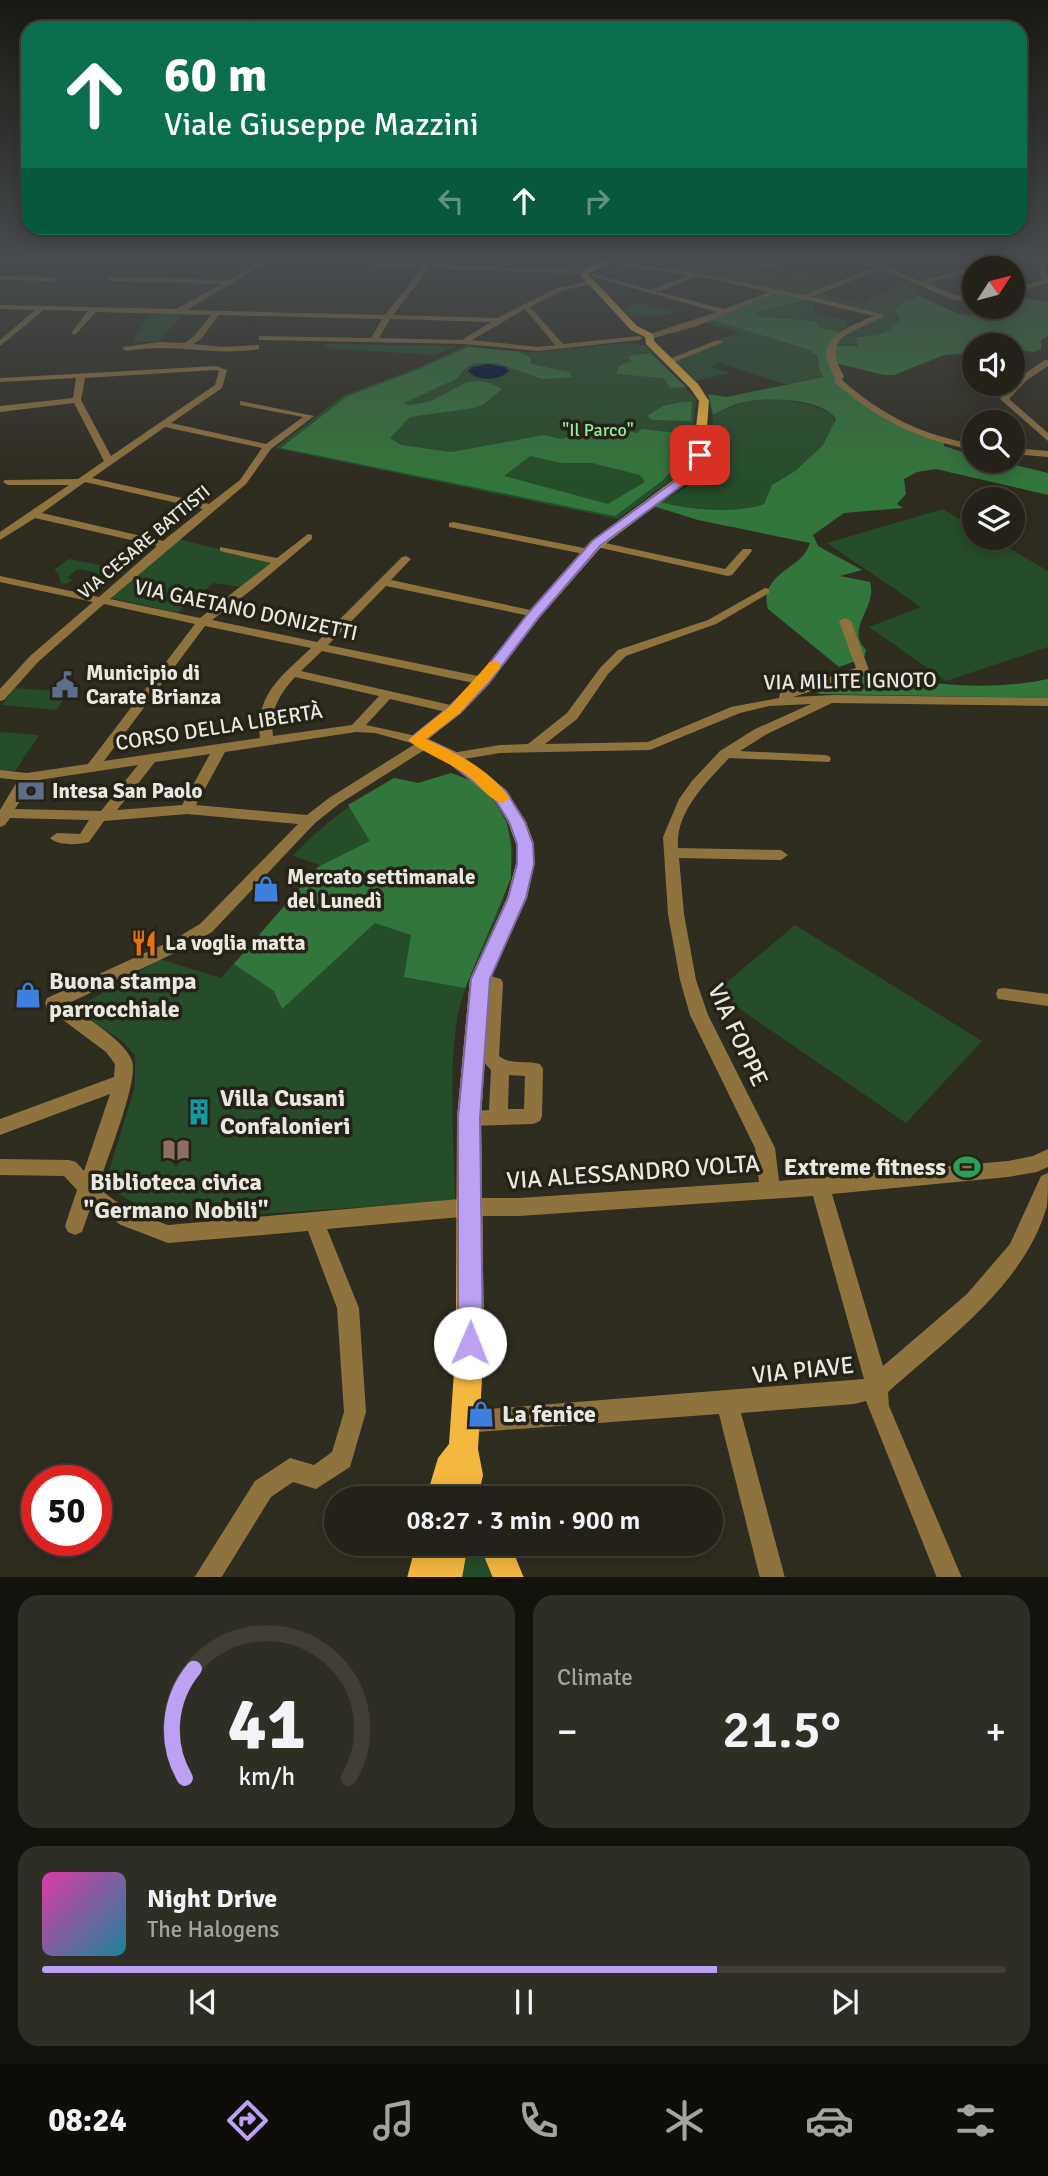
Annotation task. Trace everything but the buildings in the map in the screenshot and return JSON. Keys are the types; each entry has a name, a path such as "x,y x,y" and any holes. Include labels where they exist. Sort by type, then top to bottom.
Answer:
{"main road":[{"path":"444,1486 448,1468 467,1469 471,1207 469,1118 480,979 517,898 525,864 525,844 517,822 500,795 453,757 420,742 483,681 535,614 592,548 691,474 698,463 705,407 701,396 668,360 638,334"},
{"path":"423,1577 428,1556"},
{"path":"446,1577 450,1556"},
{"path":"499,1556 509,1577"}],"street":[{"path":"188,344 201,334"},
{"path":"250,357 265,334"},
{"path":"373,341 377,334"},
{"path":"464,342 477,334"},
{"path":"550,334 561,347"},
{"path":"262,338 561,347 653,334"},
{"path":"845,334 830,346 830,364 840,376 838,382 876,413 915,433 962,445"},
{"path":"668,360 720,342"},
{"path":"127,349 138,345 188,344 194,347 256,347"},
{"path":"1048,362 1024,378 1004,399 1048,438"},
{"path":"0,380 81,374 216,368 223,370 219,386 0,537"},
{"path":"81,374 77,400 109,461"},
{"path":"0,409 77,400"},
{"name":"VIA CESARE BATTISTI","path":"0,697 34,659 165,545 243,482 268,447 310,416 243,403"},
{"path":"163,424 268,447"},
{"path":"1025,452 1048,454"},
{"path":"9,482 81,481 212,508"},
{"path":"33,514 165,545"},
{"path":"453,525 728,573 747,551"},
{"path":"92,768 203,621 308,537"},
{"path":"224,549 278,561"},
{"path":"267,741 264,718 267,703 275,691 406,559"},
{"name":"VIA GAETANO DONIZETTI","path":"0,579 483,681"},
{"path":"384,582 535,614"},
{"path":"531,749 572,716 604,671 622,653 712,622 765,591"},
{"path":"769,702 863,670 845,621"},
{"path":"292,673 454,710"},
{"path":"356,728 388,694"},
{"name":"VIA MILITE IGNOTO","path":"453,757 487,749 650,746 736,710 769,702 834,699 1048,702"},
{"name":"VIA FOPPE","path":"770,1190 765,1148 753,1119 699,1015 688,980 679,937 670,853 672,827 697,783 725,754 760,732 834,699"},
{"name":"CORSO DELLA LIBERTÀ","path":"0,774 27,777 356,728 375,729 420,742"},
{"path":"75,1226 123,1080 124,1062 112,1047 53,1003 179,944 205,928 310,820 420,742"},
{"path":"187,809 220,748"},
{"path":"725,754 824,759"},
{"path":"57,838 84,839 150,759"},
{"path":"4,817 27,777"},
{"path":"4,817 102,816 187,809 310,820"},
{"path":"670,853 781,855"},
{"path":"480,979 495,983 498,1118"},
{"path":"1004,994 1048,1000"},
{"path":"469,1118 533,1116 534,1069 495,1063"},
{"path":"0,1127 123,1080"},
{"name":"VIA ALESSANDRO VOLTA","path":"0,1167 69,1168 101,1202 128,1219 168,1234 471,1207 519,1207 820,1187 1008,1169 1037,1164 1048,1157"},
{"name":"VIA PIAVE","path":"467,1469 727,1404 854,1393 875,1388 974,1301 1017,1251 1048,1182"},
{"path":"820,1187 874,1372 875,1388 890,1440 950,1577"},
{"path":"206,1577 263,1489 290,1470 316,1477 342,1459 355,1412 348,1308 314,1220"},
{"path":"727,1404 773,1577"}],"green space":[{"path":"138,334 166,334 158,342 133,341"},
{"path":"736,334 757,334 817,355 820,372 825,377 788,385 719,363 711,367 730,373 696,381 671,357"},
{"path":"757,334 840,334 829,346 857,346 856,337 883,334 962,334 962,354 944,355 894,375 835,363 838,382 887,420 962,452 962,473 1025,473 1025,467 1048,473 1048,495 1025,490 1025,487 1014,487 936,469 917,472 904,479 906,494 897,504 903,508 844,513 813,535 818,546 862,570 840,576 870,582 870,600 858,634 866,650 864,658 839,667 768,609 766,600 771,585 781,573 801,558 810,543 698,520 653,506 661,502 699,509 727,510 764,504 772,485 795,471 823,445 836,419 829,412 807,403 779,400 754,400 736,404 713,415 708,394 726,397 824,377 820,372 817,355"},
{"path":"846,334 883,334 858,337 854,348 832,347"},
{"path":"1025,334 1048,334 1041,340 1041,349 1025,351"},
{"name":"\"Il Parco\"","path":"628,343 646,346 696,399 690,459 684,471 618,519 275,448 344,395 417,368 466,346 531,352"},
{"path":"327,344 456,346 436,355 324,348"},
{"path":"468,347 520,352 531,358 531,364 569,372 572,377 542,379 497,363 475,363 464,369 458,378 404,403 408,405 427,402 473,381 481,381 502,389 484,404 474,408 410,417 390,438 401,445 451,452 544,435 560,439 607,429 637,433 642,429 684,434 685,456 663,480 615,516 281,448 346,397","holes":["530,456 561,463 592,463 640,475 645,482 608,504 504,476"]},
{"path":"650,353 686,387 670,388 664,378 616,374 619,366 631,361 628,356"},
{"path":"776,399 808,404 831,413 835,423 823,445 795,471 772,485 764,504 741,509 713,510 661,502 688,485 703,468 710,446 713,415 743,402"},
{"path":"692,402 691,421 653,420 647,416 663,406"},
{"path":"943,509 962,520 962,550 1013,550 1048,571 1048,647 946,681 869,627 921,607 827,543"},
{"path":"178,539 274,563 241,587 214,583 177,613 111,598"},
{"path":"69,559 119,569 96,586 82,584 98,573 78,569 67,578 73,580 66,584 61,583 54,570"},
{"path":"860,674 976,686 1019,684 1048,679 1048,698 820,694 815,691 818,687"},
{"path":"15,688 69,692 56,710 2,705"},
{"path":"0,732 39,735 15,771 0,770"},
{"path":"451,773 483,791 495,802 511,839 512,864 498,915 475,966 458,1014 452,1082 455,1201 182,1219 143,1208 117,1193 108,1174 135,1087 135,1055 121,1040 73,1010 160,959 221,978 320,865 293,856 317,832 353,804 394,778 418,783"},
{"path":"451,773 478,783 493,799 507,823 511,848 511,878 465,988 404,977 411,935 375,923 282,1009 274,991 234,964 318,867 370,841 348,805 394,778 418,783"},
{"path":"795,925 982,1041 906,1123 715,992"},
{"path":"460,1556 490,1556 502,1577 455,1577"}],"water":[{"path":"488,364 505,367 509,371 500,377 489,379 477,377 468,371 472,367"}],"slow traffic":[{"path":"495,665 454,710 416,740 453,757 484,779 502,798"}],"place":[{"name":"Municipio di Carate Brianza","path":"65,685"},
{"name":"Intesa San Paolo","path":"31,791"},
{"name":"Mercato settimanale del Lunedì","path":"266,889"},
{"name":"La voglia matta","path":"144,943"},
{"name":"Buona stampa parrocchiale","path":"28,995"},
{"name":"Villa Cusani Confalonieri","path":"199,1112"},
{"name":"Biblioteca civica \"Germano Nobili\"","path":"176,1150"},
{"name":"Extreme fitness","path":"967,1167"},
{"name":"La fenice","path":"481,1414"}],"route":[{"path":"470,1343 469,1118 480,979 517,898 525,864 525,844 517,822 500,795 484,779 453,757 416,740 454,710 483,681 535,614 596,544 691,474 700,455"}]}
